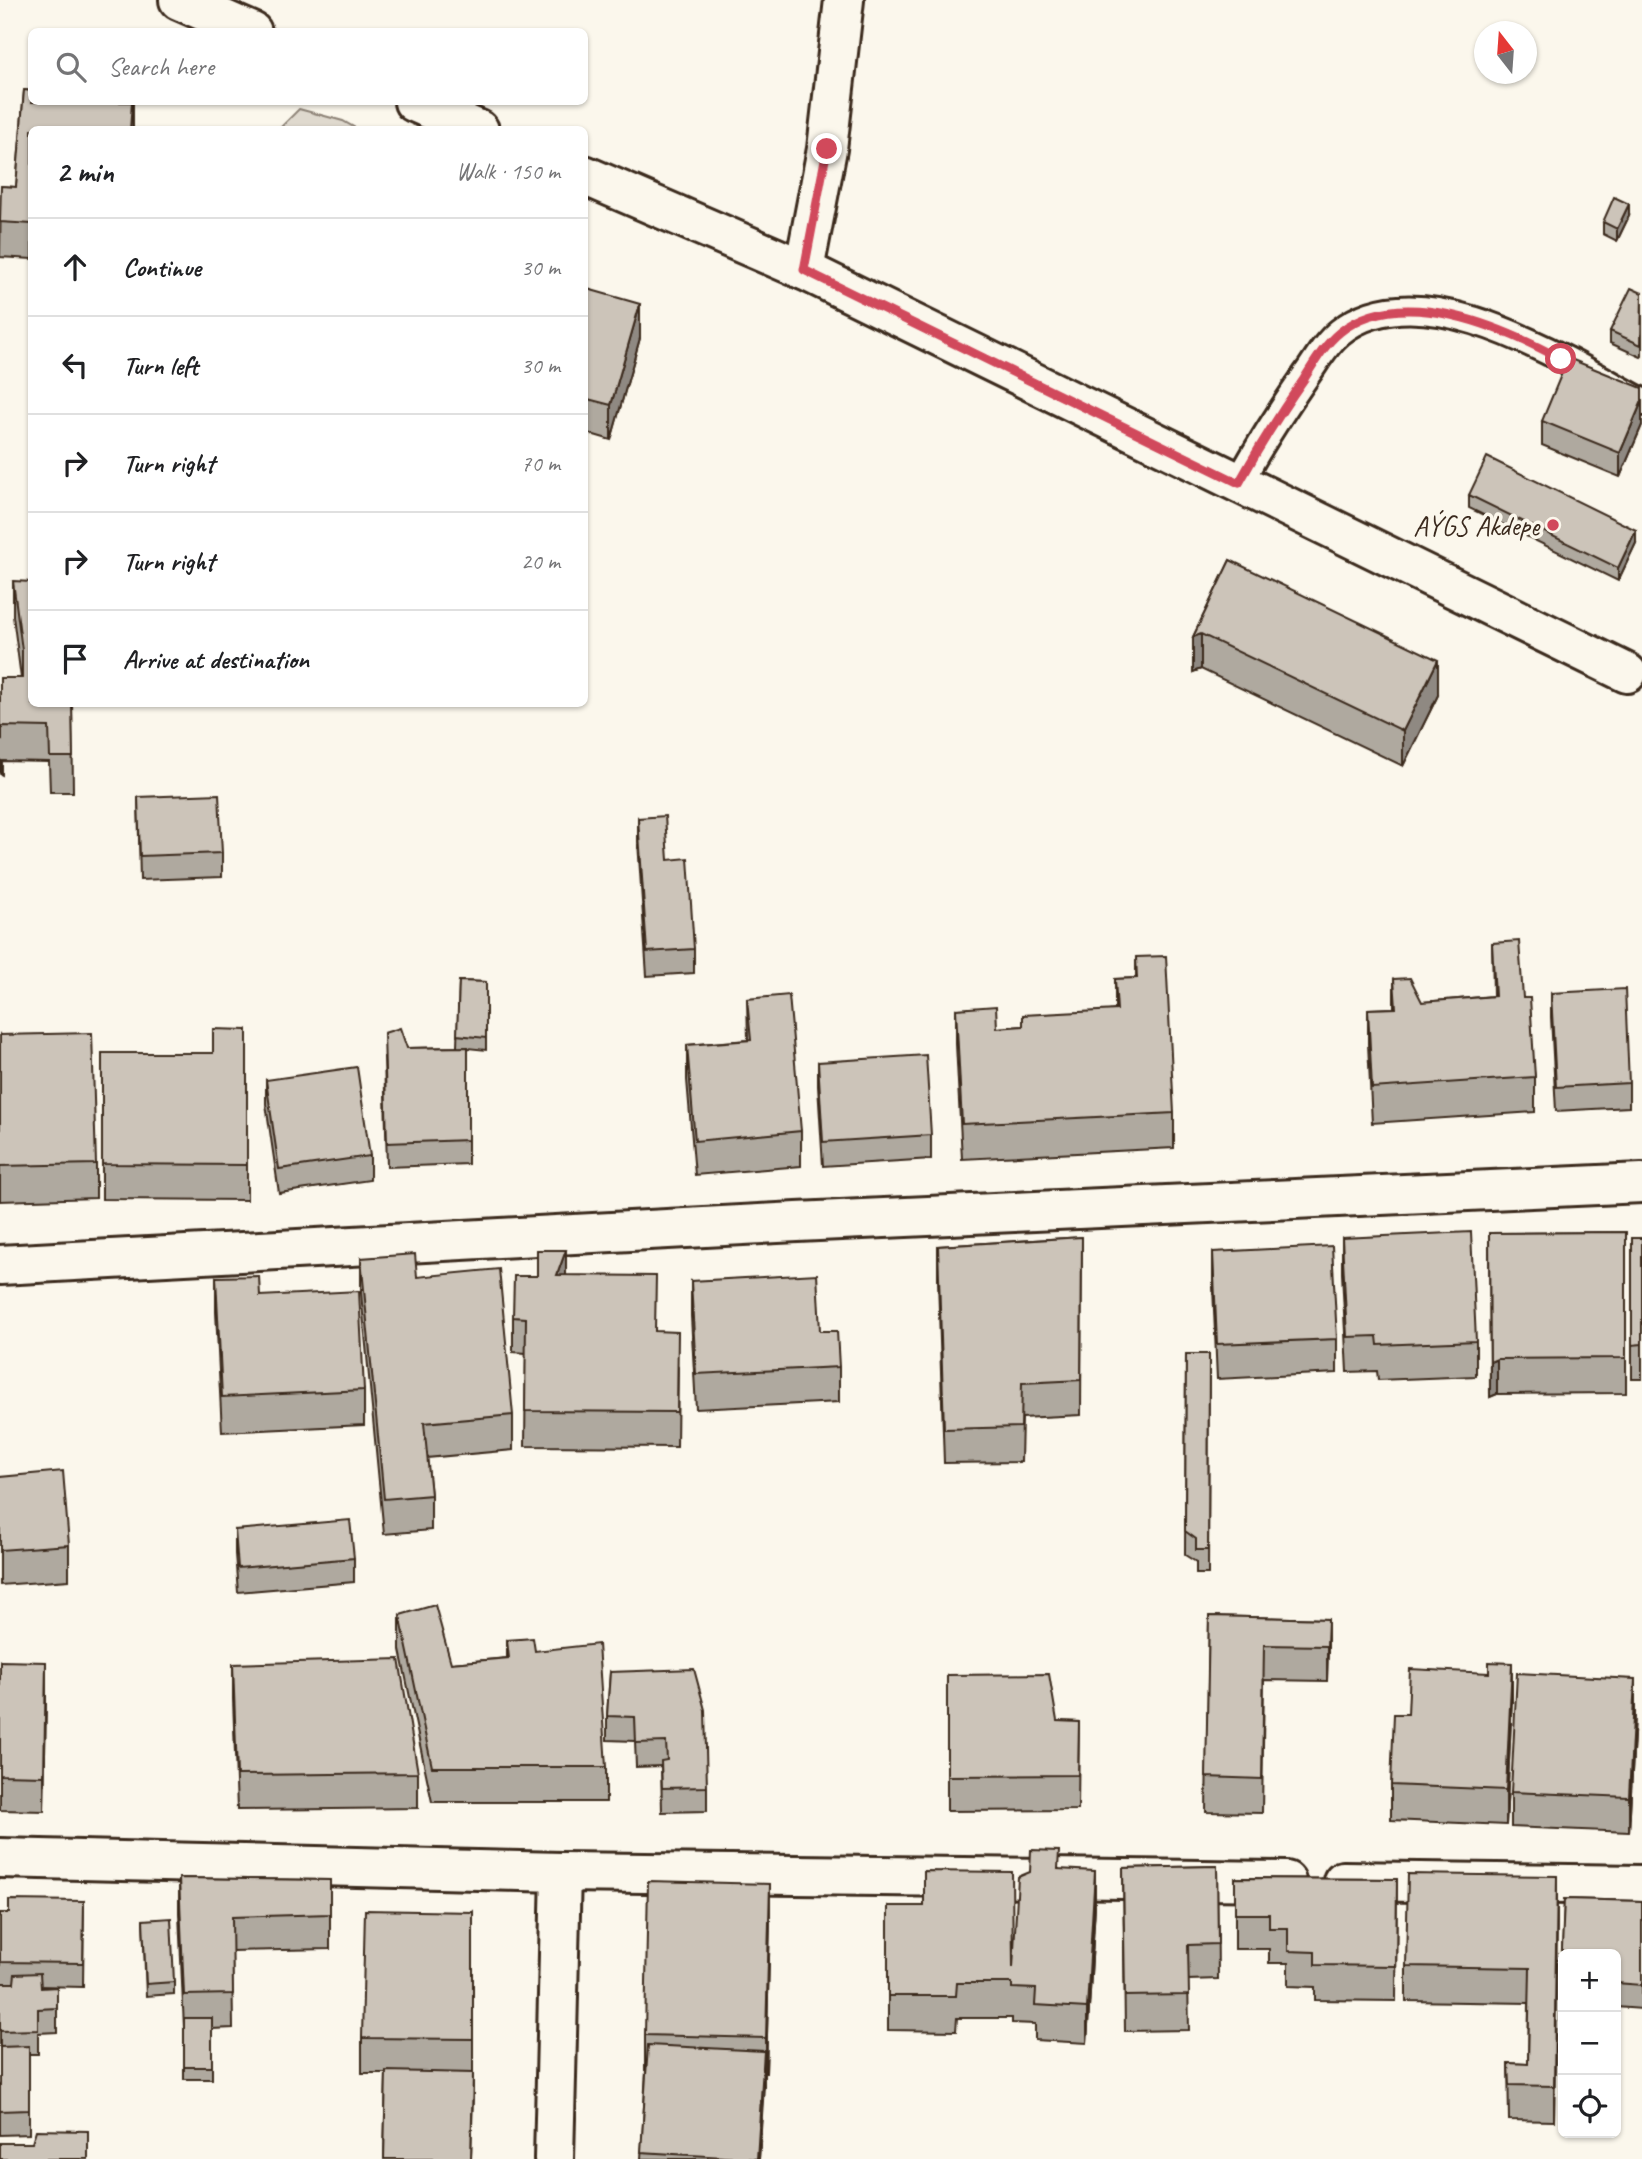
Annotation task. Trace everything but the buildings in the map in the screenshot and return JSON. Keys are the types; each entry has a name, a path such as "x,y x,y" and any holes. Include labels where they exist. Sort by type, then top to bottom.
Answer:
{"street":[{"path":"179,0 243,28"},
{"path":"804,270 827,149 844,0"},
{"path":"421,105 470,126"},
{"path":"588,177 804,270 1637,681"},
{"path":"0,1265 811,1221 1642,1183"},
{"path":"0,1858 561,1872 1642,1885"},
{"path":"554,2159 561,1872"}],"lane":[{"path":"1239,483 1274,421 1324,350 1339,333 1360,319 1388,312 1416,310 1495,327 1526,340 1642,402"}],"shaded area":[{"path":"299,109 352,126 282,126"}],"place":[{"name":"AÝGS Akdepe","path":"1553,525"}],"route":[{"path":"827,149 804,270 1239,483 1274,421 1324,350 1339,333 1360,319 1388,312 1416,310 1452,315 1495,327 1561,359"}]}
